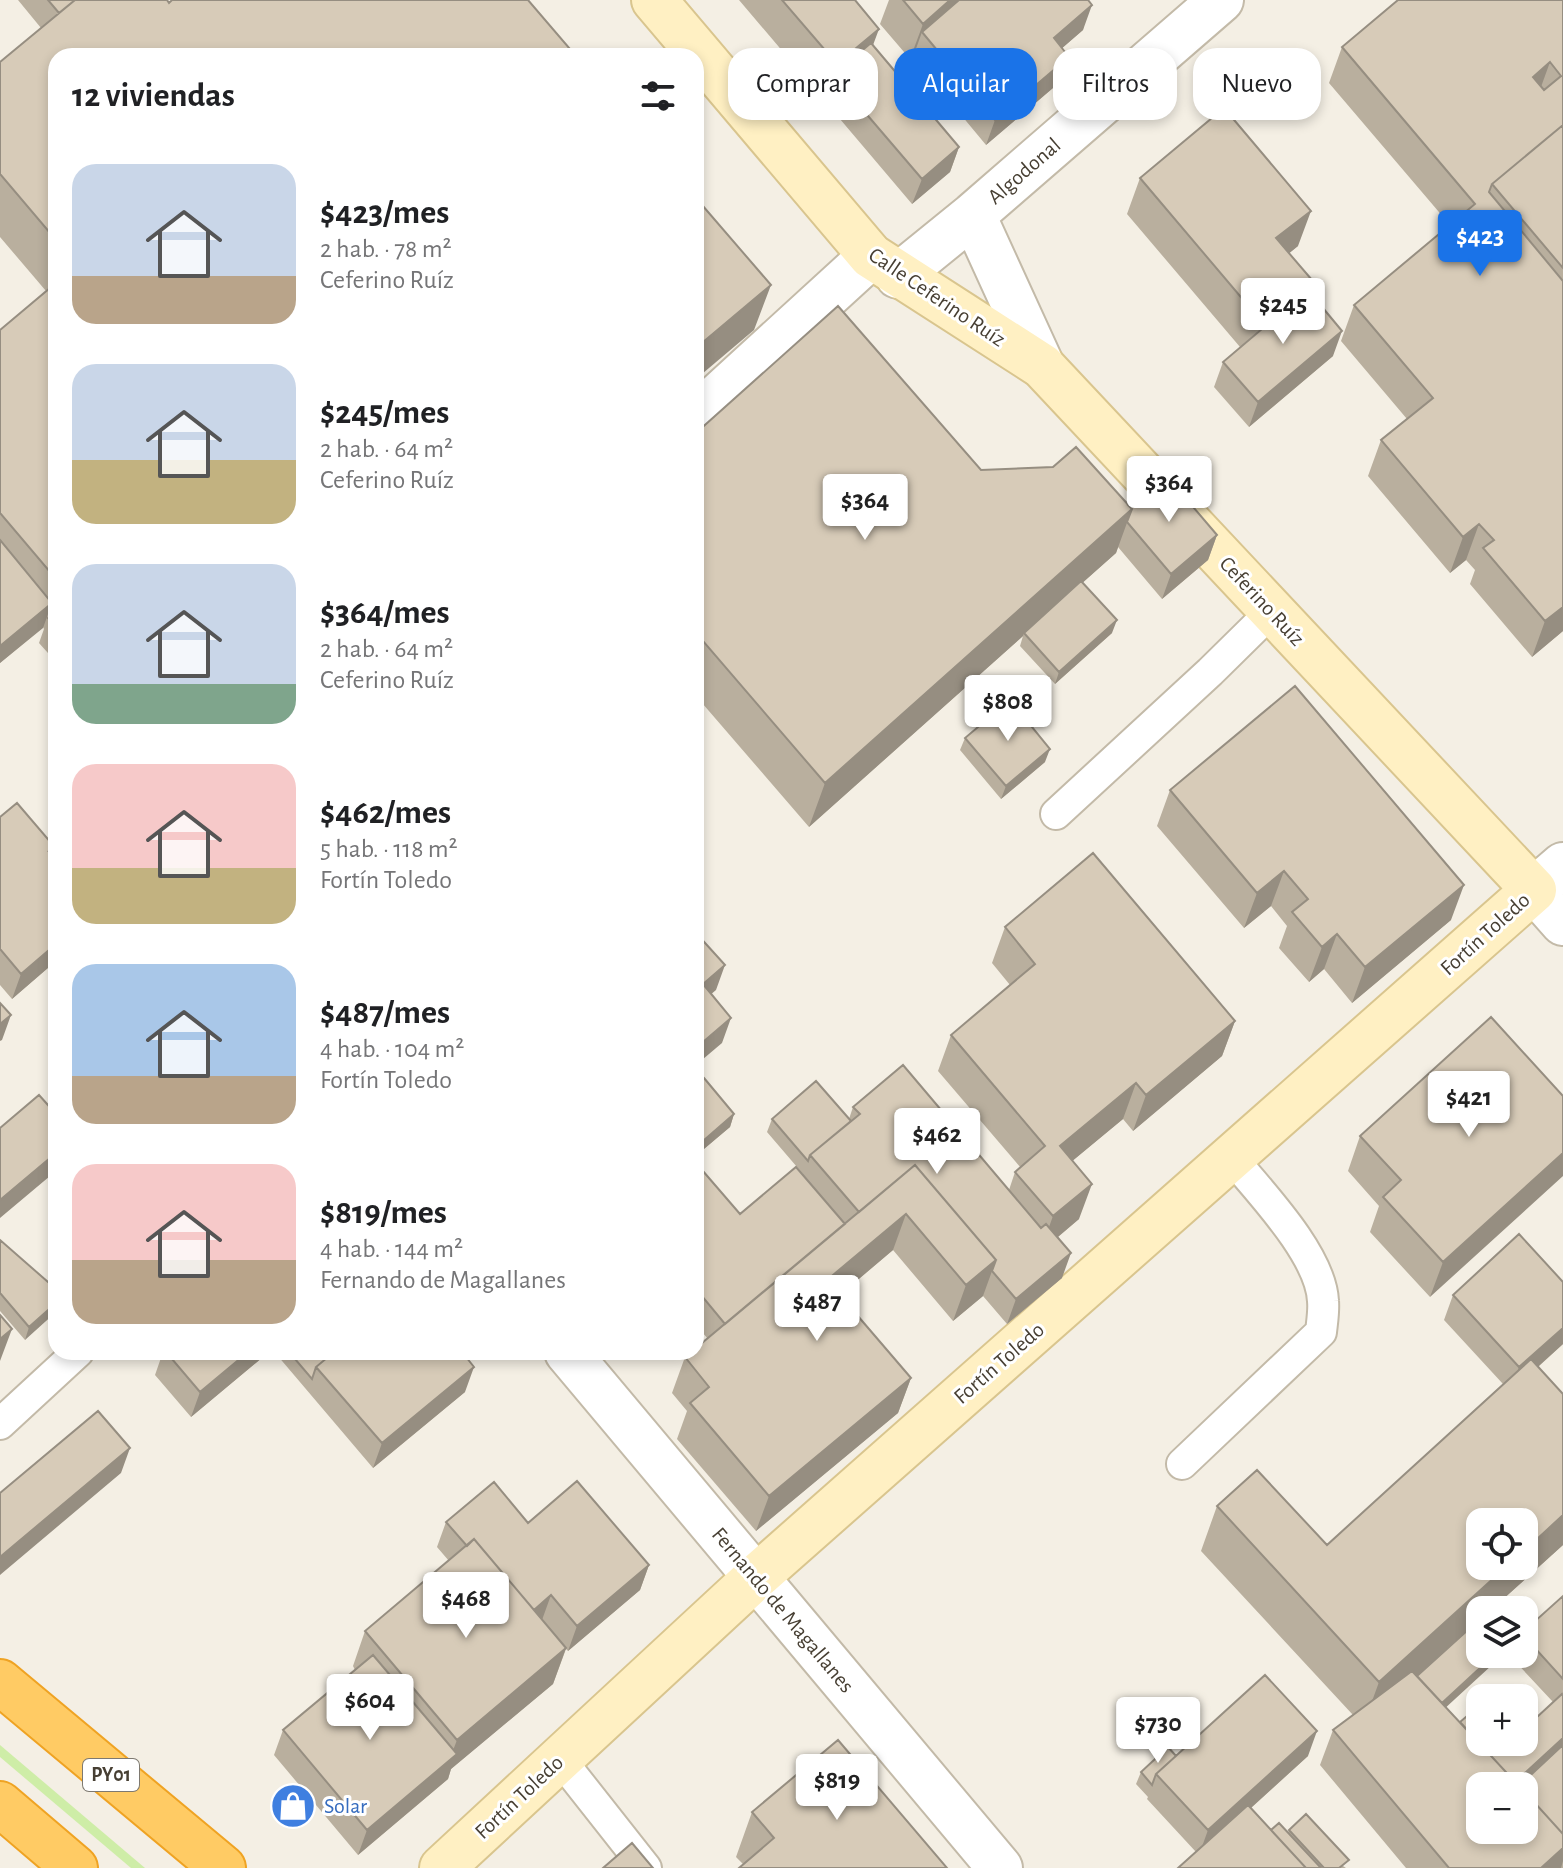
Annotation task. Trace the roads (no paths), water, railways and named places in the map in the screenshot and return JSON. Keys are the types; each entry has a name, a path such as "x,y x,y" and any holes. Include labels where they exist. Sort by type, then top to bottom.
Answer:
{"highway":[{"name":"PY01","path":"0,1682 223,1868"},
{"path":"0,1804 75,1868"}],"street":[{"name":"Calle Ceferino Ruíz","path":"654,0 696,48"},
{"name":"Algodonal","path":"704,410 884,266 973,215 1221,0"},
{"name":"Calle Ceferino Ruíz","path":"704,58 884,266 1042,366"},
{"name":"Ceferino Ruíz","path":"973,215 1042,366 1272,611 1549,877 1563,923"},
{"name":"Fortín Toledo","path":"442,1868 755,1578 1549,877"},
{"name":"Fernando de Magallanes","path":"574,1360 1000,1868"}],"lane":[{"path":"1056,814 1272,611"},
{"path":"1182,1464 1321,1332 1324,1299 1294,1233 1231,1157"},
{"path":"0,1424 69,1360"},
{"path":"560,1759 646,1868"}],"place":[{"name":"Solar","path":"293,1806"}]}
